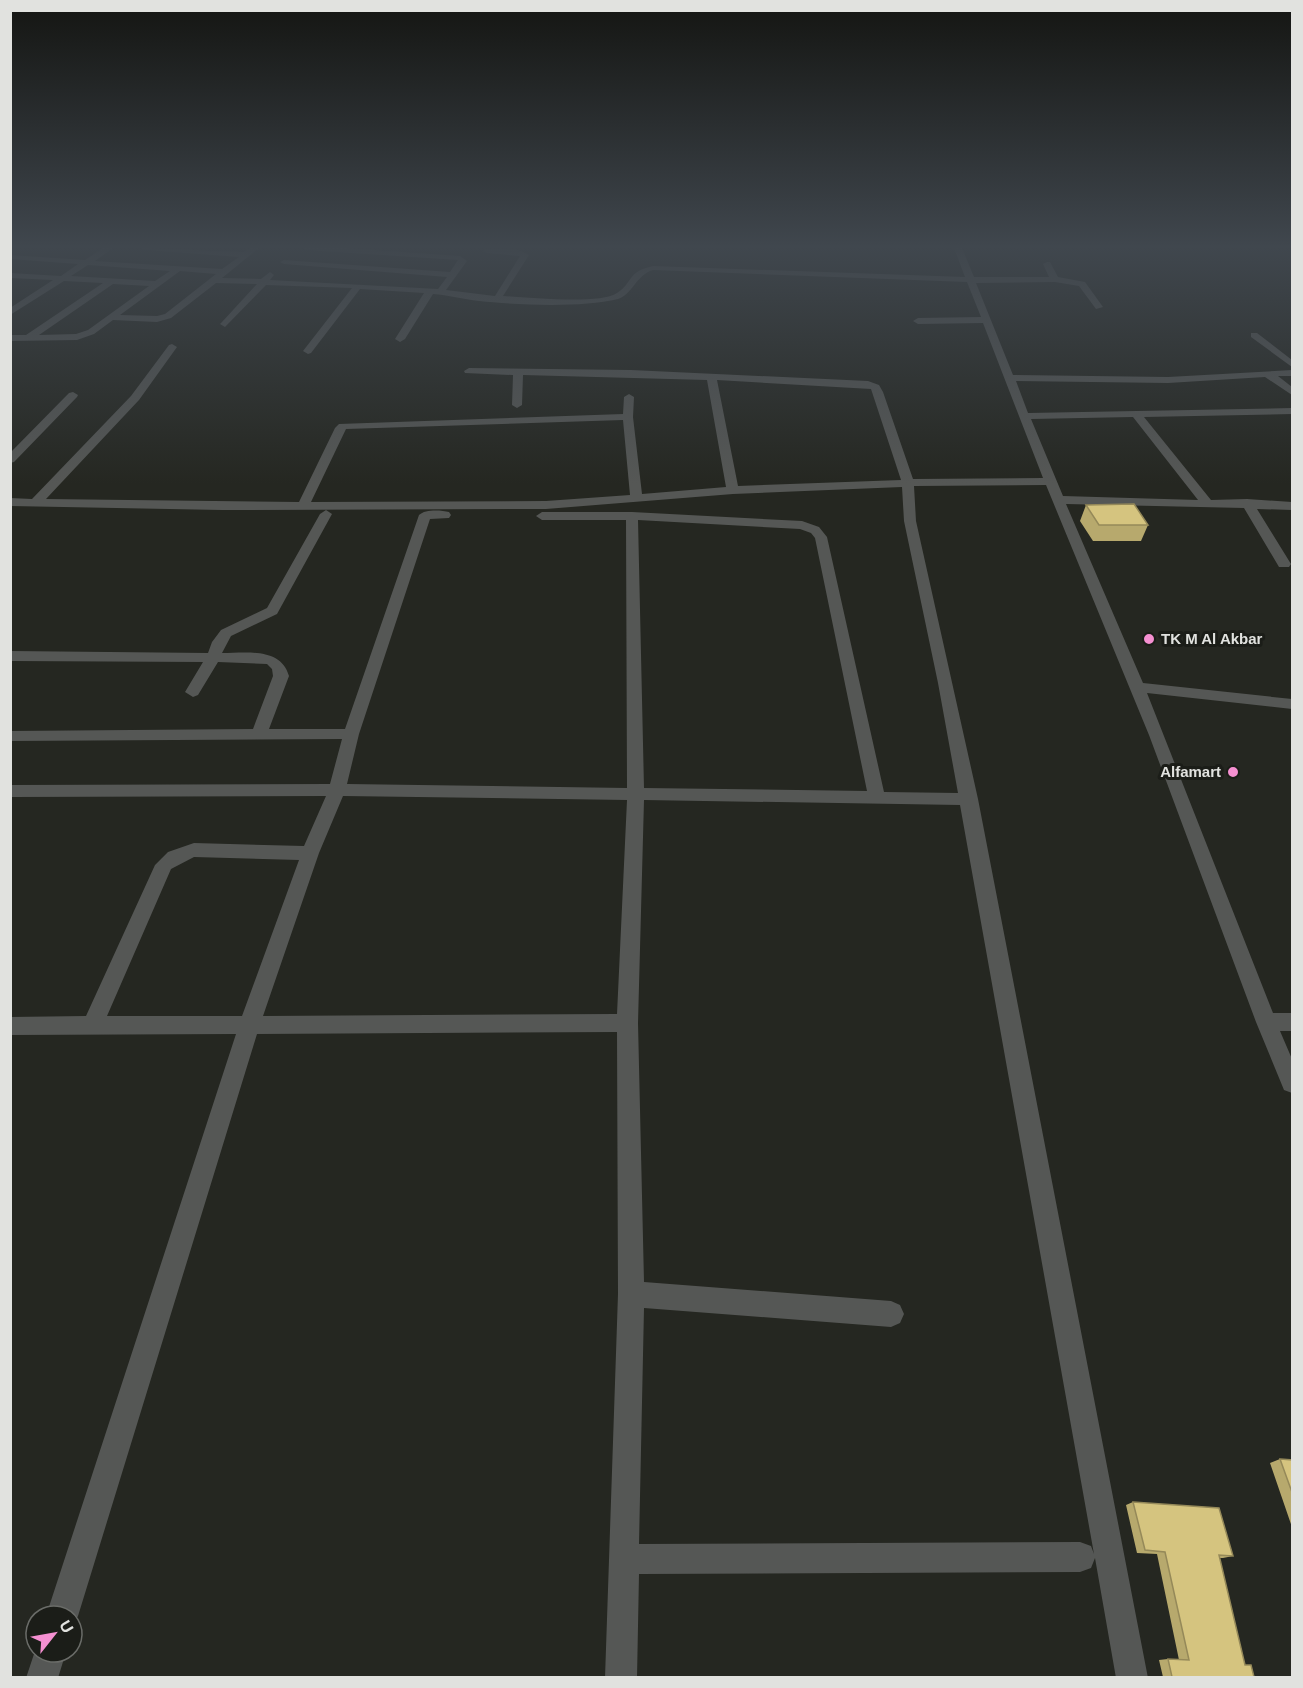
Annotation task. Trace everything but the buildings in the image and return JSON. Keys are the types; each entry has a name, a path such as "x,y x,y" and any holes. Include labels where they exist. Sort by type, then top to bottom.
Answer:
{"street":[{"path":"28,338 45,327"},
{"path":"10,338 76,337 98,327"},
{"path":"308,351 327,327"},
{"path":"400,339 408,327"},
{"path":"991,327 1054,490 1137,687 1266,1022 1293,1083"},
{"path":"1254,335 1293,364"},
{"path":"1269,346 1281,346"},
{"path":"36,502 135,398 172,347"},
{"path":"469,371 711,376 855,383 875,387 908,483 910,520 969,799 1132,1677"},
{"path":"517,405 518,372"},
{"path":"1010,378 1168,380 1293,373"},
{"path":"1268,374 1293,392"},
{"path":"711,376 733,490"},
{"path":"10,460 73,395"},
{"path":"629,398 628,417 636,498"},
{"path":"1026,416 1293,411"},
{"path":"1137,415 1206,502"},
{"path":"304,505 340,428 343,426 628,417"},
{"path":"10,502 222,506 546,505 733,490 908,483 1293,506"},
{"path":"1247,503 1284,564"},
{"path":"193,692 226,633 272,611 326,514"},
{"path":"254,515 632,516 802,525 818,532 877,797"},
{"path":"66,1604 249,1025 310,853 336,790 351,734 425,515"},
{"path":"621,1677 630,1294 627,1023 636,794 632,516"},
{"path":"10,656 214,656 259,658 272,661 279,668 281,676 259,734"},
{"path":"1137,687 1293,704"},
{"path":"10,736 351,734"},
{"path":"10,791 336,790 969,799"},
{"path":"93,1025 164,865 171,858 194,850 310,853"},
{"path":"1266,1022 1293,1022"},
{"path":"10,1026 627,1023"},
{"path":"630,1294 891,1314"},
{"path":"623,1559 1080,1557"}],"place":[{"name":"TK M Al Akbar","path":"1149,639"},
{"name":"Alfamart","path":"1233,772"}]}
